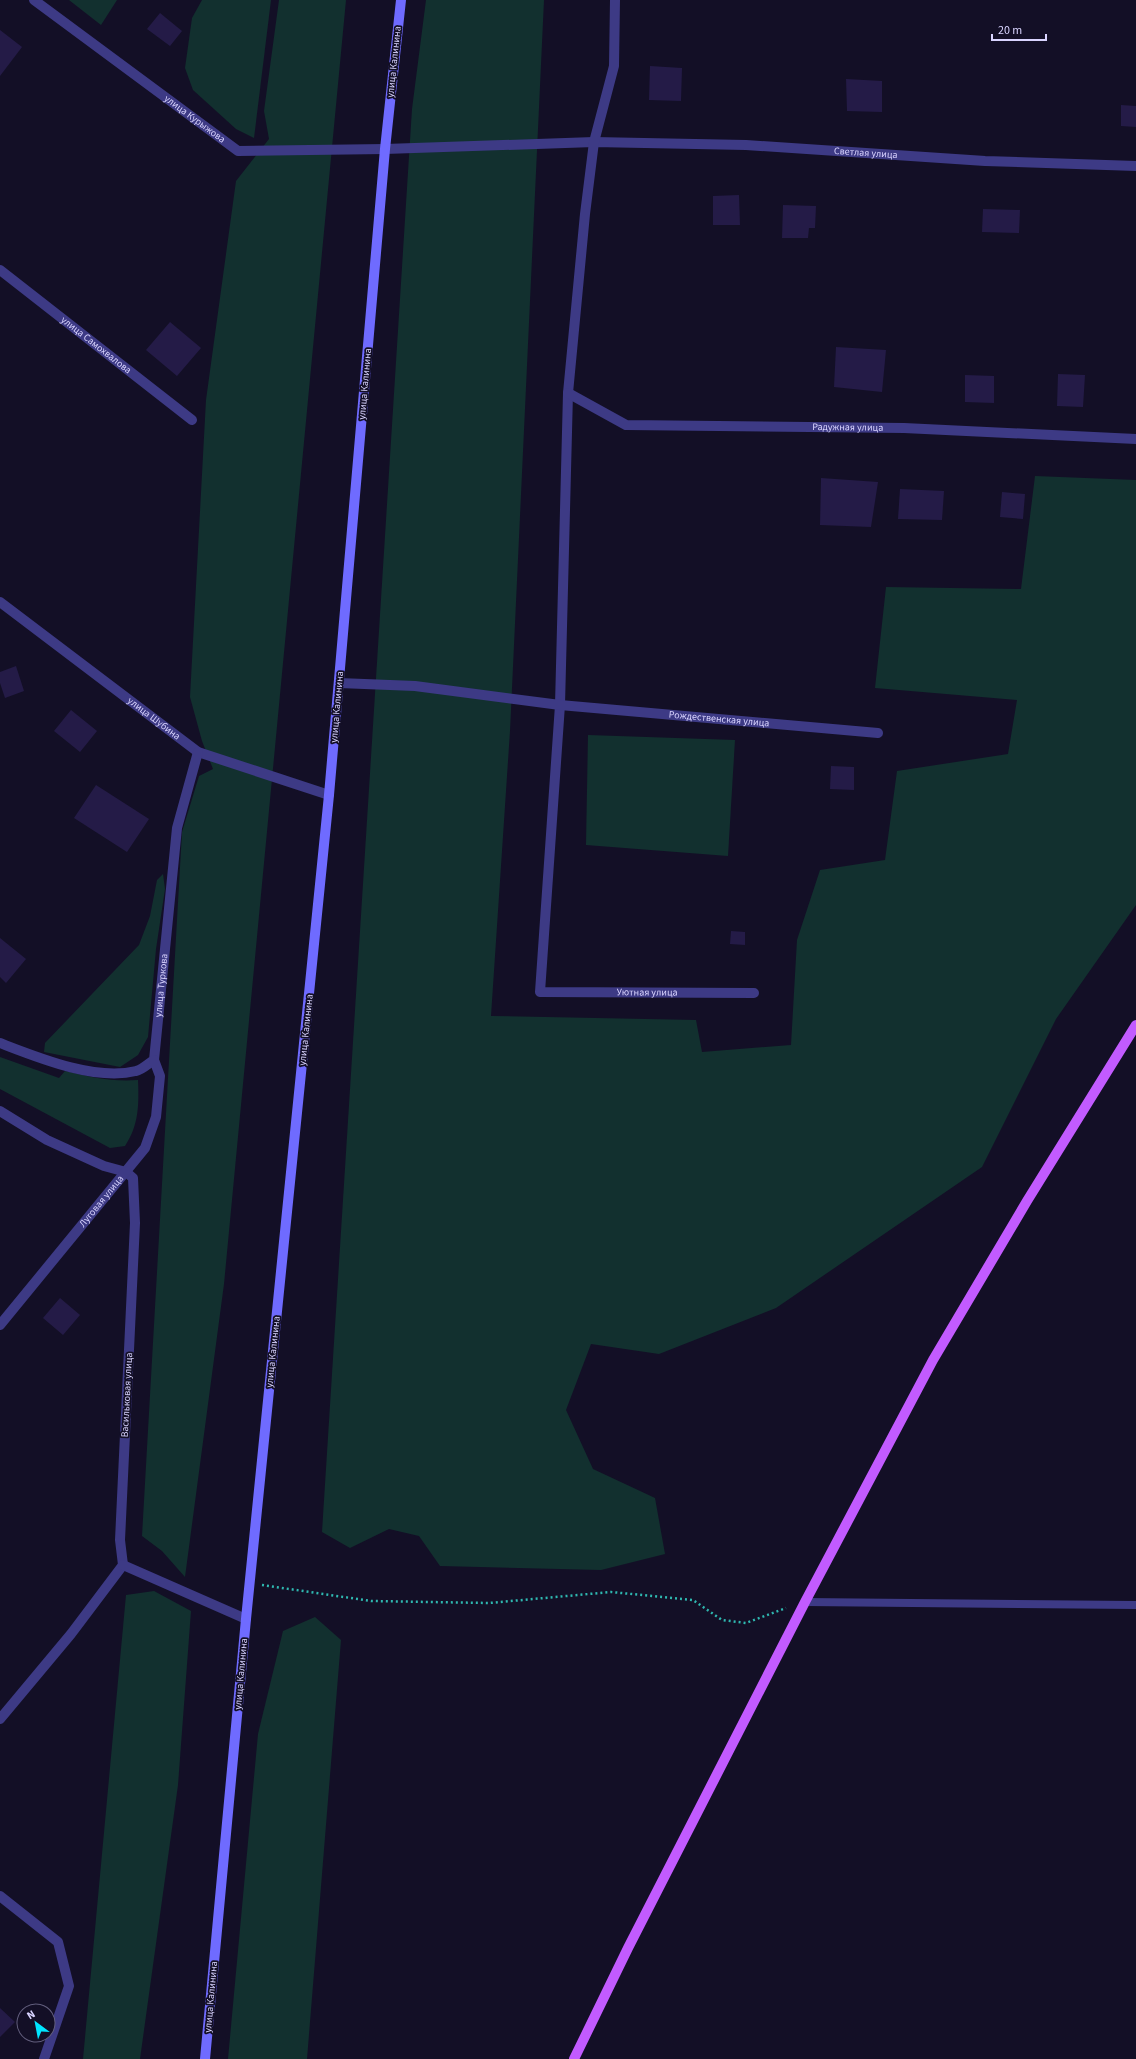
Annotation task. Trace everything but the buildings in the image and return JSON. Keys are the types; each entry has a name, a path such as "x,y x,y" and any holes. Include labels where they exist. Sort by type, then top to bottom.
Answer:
{"main road":[{"name":"улица Калинина","path":"205,2059 246,1619 329,795 385,149 401,0"},
{"path":"574,2059 628,1948 805,1602 933,1360 1027,1201 1136,1025"}],"street":[{"name":"улица Курыжова","path":"34,0 238,151 385,149 594,142"},
{"path":"560,705 568,393 585,214 594,142 614,66 615,0"},
{"name":"Светлая улица","path":"594,142 746,145 985,161 1136,166"},
{"name":"улица Самохвалова","path":"0,270 192,420"},
{"name":"Радужная улица","path":"568,393 626,424 904,428 1136,439"},
{"name":"улица Шубина","path":"0,602 198,752 329,795"},
{"name":"Рождественская улица","path":"339,683 415,686 560,705 878,733"},
{"name":"Уютная улица","path":"560,705 540,992 754,993"},
{"name":"улица Туркова","path":"154,1060 177,828 198,752"},
{"path":"0,1043 45,1060 99,1073 138,1071 154,1060"},
{"name":"Луговая улица","path":"0,1325 145,1148 156,1117 160,1076 154,1060"},
{"path":"0,1111 47,1140 104,1166 126,1172"},
{"name":"Васильковая улица","path":"123,1565 120,1540 135,1222 133,1178 126,1172"},
{"path":"0,1719 71,1634 123,1565 246,1619"},
{"path":"0,1896 58,1942 69,1986 44,2059"}],"lane":[{"path":"805,1602 1136,1604"}],"path":[{"path":"250,1583 371,1601 489,1603 611,1592 693,1600 722,1620 746,1623 765,1614 805,1602"}],"green space":[{"path":"69,0 117,0 101,25"},
{"path":"202,0 271,0 254,138 236,129 193,90 185,68 192,18"},
{"path":"279,0 346,0 224,1284 185,1577 162,1551 142,1536 182,832 199,776 213,769 202,741 190,697 206,400 236,181 269,139 264,111"},
{"path":"426,0 544,0 510,731 491,1016 696,1020 702,1052 791,1045 797,940 820,870 885,860 897,771 1008,754 1017,700 875,688 886,587 1021,589 1035,476 1136,480 1136,905 1056,1019 982,1167 776,1308 659,1354 591,1344 566,1410 593,1469 655,1498 665,1554 601,1570 440,1566 419,1536 389,1529 350,1548 322,1532 412,109"},
{"path":"588,735 735,740 728,856 586,845"},
{"path":"163,874 165,889 156,949 148,1037 138,1055 120,1067 44,1052 45,1043 139,945 150,916 157,880"},
{"path":"0,1057 59,1078 65,1071 110,1080 138,1080 136,1122 130,1138 125,1146 110,1148 0,1089"},
{"path":"154,1591 191,1611 178,1785 140,2059 83,2059 126,1595"},
{"path":"315,1617 341,1640 307,2059 228,2059 258,1734 283,1631"}]}
